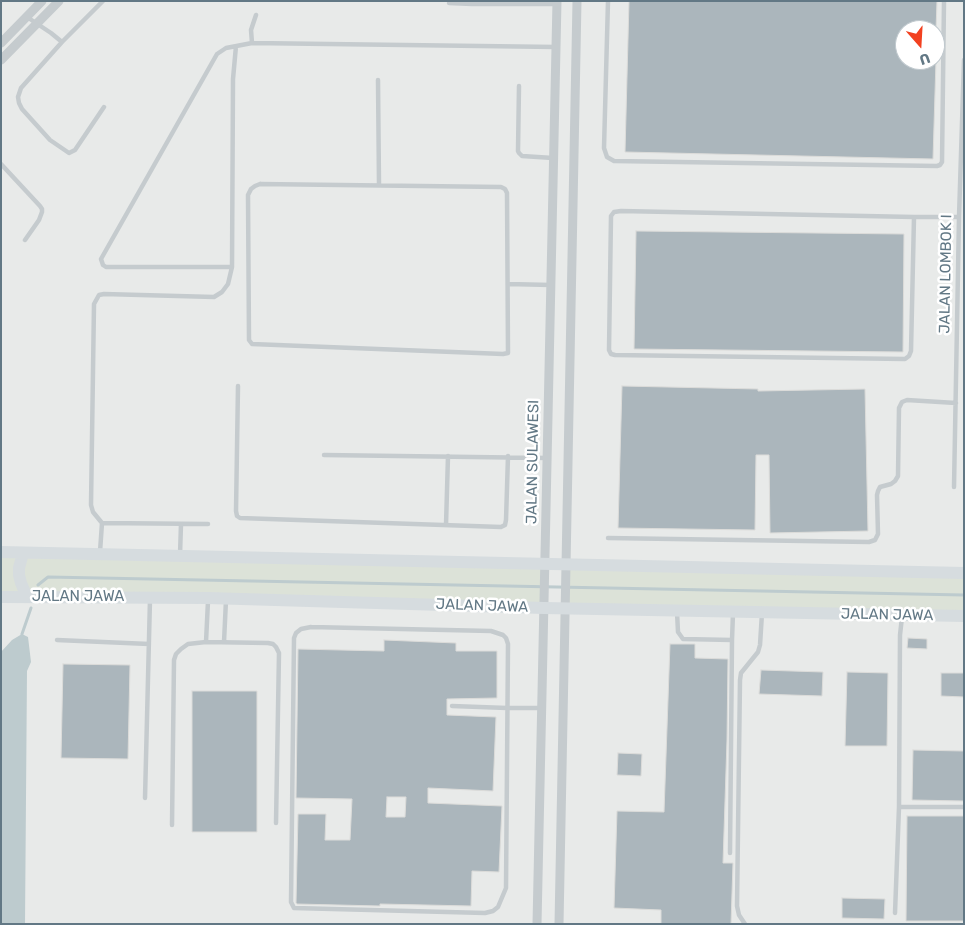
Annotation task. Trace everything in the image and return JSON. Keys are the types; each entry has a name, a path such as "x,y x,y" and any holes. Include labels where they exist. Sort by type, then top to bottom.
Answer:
{"street":[{"path":"1,43 42,1"},
{"path":"1,60 59,1"},
{"path":"559,924 577,1"},
{"name":"JALAN SULAWESI","path":"537,924 557,3"},
{"path":"1,552 566,569 964,573"},
{"path":"23,552 19,575 27,597"},
{"name":"JALAN JAWA","path":"1,597 150,597 566,604 677,611 964,616"}],"lane":[{"path":"102,1 21,88 18,97 22,109 50,140 69,153 75,150 104,107"},
{"path":"608,1 604,148 607,157 614,161 937,166 942,162 944,1"},
{"path":"449,3 557,3"},
{"path":"252,43 251,30 256,15"},
{"path":"27,17 62,42"},
{"path":"232,267 106,267 103,265 102,259 216,54 226,48 252,43 556,47"},
{"path":"100,554 102,523 93,512 92,505 94,304 99,295 104,294 214,297 222,292 228,284 232,267 233,79 236,46"},
{"name":"JALAN LOMBOK I","path":"954,488 964,60"},
{"path":"378,80 379,185"},
{"path":"519,86 518,153 522,156 553,158"},
{"path":"1,164 42,209 39,220 24,240"},
{"path":"260,184 505,188 507,193 508,284 509,350 506,354 252,344 249,340 248,195 251,189 260,184"},
{"path":"914,217 911,351 909,356 904,359 615,355 611,354 609,350 611,216 614,212 959,217"},
{"path":"508,284 550,285"},
{"path":"238,386 236,512 240,518 501,527 505,525 508,456"},
{"path":"608,538 870,542 875,540 878,534 878,491 880,488 895,481 898,476 899,408 902,402 907,400 956,403"},
{"path":"324,455 547,458"},
{"path":"446,525 448,456"},
{"path":"102,523 208,524"},
{"path":"180,556 181,524"},
{"path":"145,798 150,597"},
{"path":"206,642 208,598"},
{"path":"224,642 226,599"},
{"path":"677,611 678,632 683,639 732,640"},
{"path":"730,853 733,612"},
{"path":"745,924 739,915 737,906 740,680 741,673 758,652 762,612"},
{"path":"895,913 899,807 900,635 902,615"},
{"path":"301,628 497,632 503,635 508,644 508,708 506,888 498,907 493,911 485,913 294,908 291,902 294,638 301,628"},
{"path":"56,640 149,644"},
{"path":"172,825 174,660 176,654 188,644 206,642 268,642 273,644 279,653 276,823"},
{"path":"452,706 541,708"},
{"path":"899,807 964,808"}],"shaded area":[{"path":"1,1 964,1 964,924 1,924"},
{"path":"1,552 545,564 544,608 1,596"},
{"path":"567,565 964,573 964,616 566,609"},
{"path":"22,634 28,637 31,662 27,671 25,924 1,924 1,652 12,640"}],"building":[{"path":"629,1 937,1 936,20 895,20 895,70 936,70 933,159 625,152"},
{"path":"636,231 904,234 903,352 634,349"},
{"path":"622,386 758,389 758,391 865,389 868,531 770,533 769,455 756,455 755,530 618,528"},
{"path":"908,638 927,639 927,649 907,648"},
{"path":"384,640 456,643 456,651 497,651 497,698 447,699 447,715 496,717 493,791 428,788 428,803 502,806 499,872 472,871 471,906 380,904 380,906 296,903 298,814 326,814 325,840 350,840 352,799 296,798 298,649 384,651","holes":["387,797 406,797 405,817 386,817"]},
{"path":"670,644 695,644 695,658 728,659 723,863 733,863 731,924 661,924 661,910 614,908 617,811 664,812"},
{"path":"63,664 130,665 128,759 61,758"},
{"path":"761,670 823,672 822,696 759,694"},
{"path":"847,672 888,673 887,746 845,746"},
{"path":"941,673 964,673 964,697 941,696"},
{"path":"192,691 257,691 257,832 192,832"},
{"path":"913,750 964,751 964,801 912,800"},
{"path":"618,753 642,754 641,776 617,775"},
{"path":"907,816 964,816 964,921 906,921"},
{"path":"842,898 885,899 884,919 842,918"}],"waterway":[{"path":"38,585 48,577 964,595"},
{"path":"22,634 31,608"}]}
